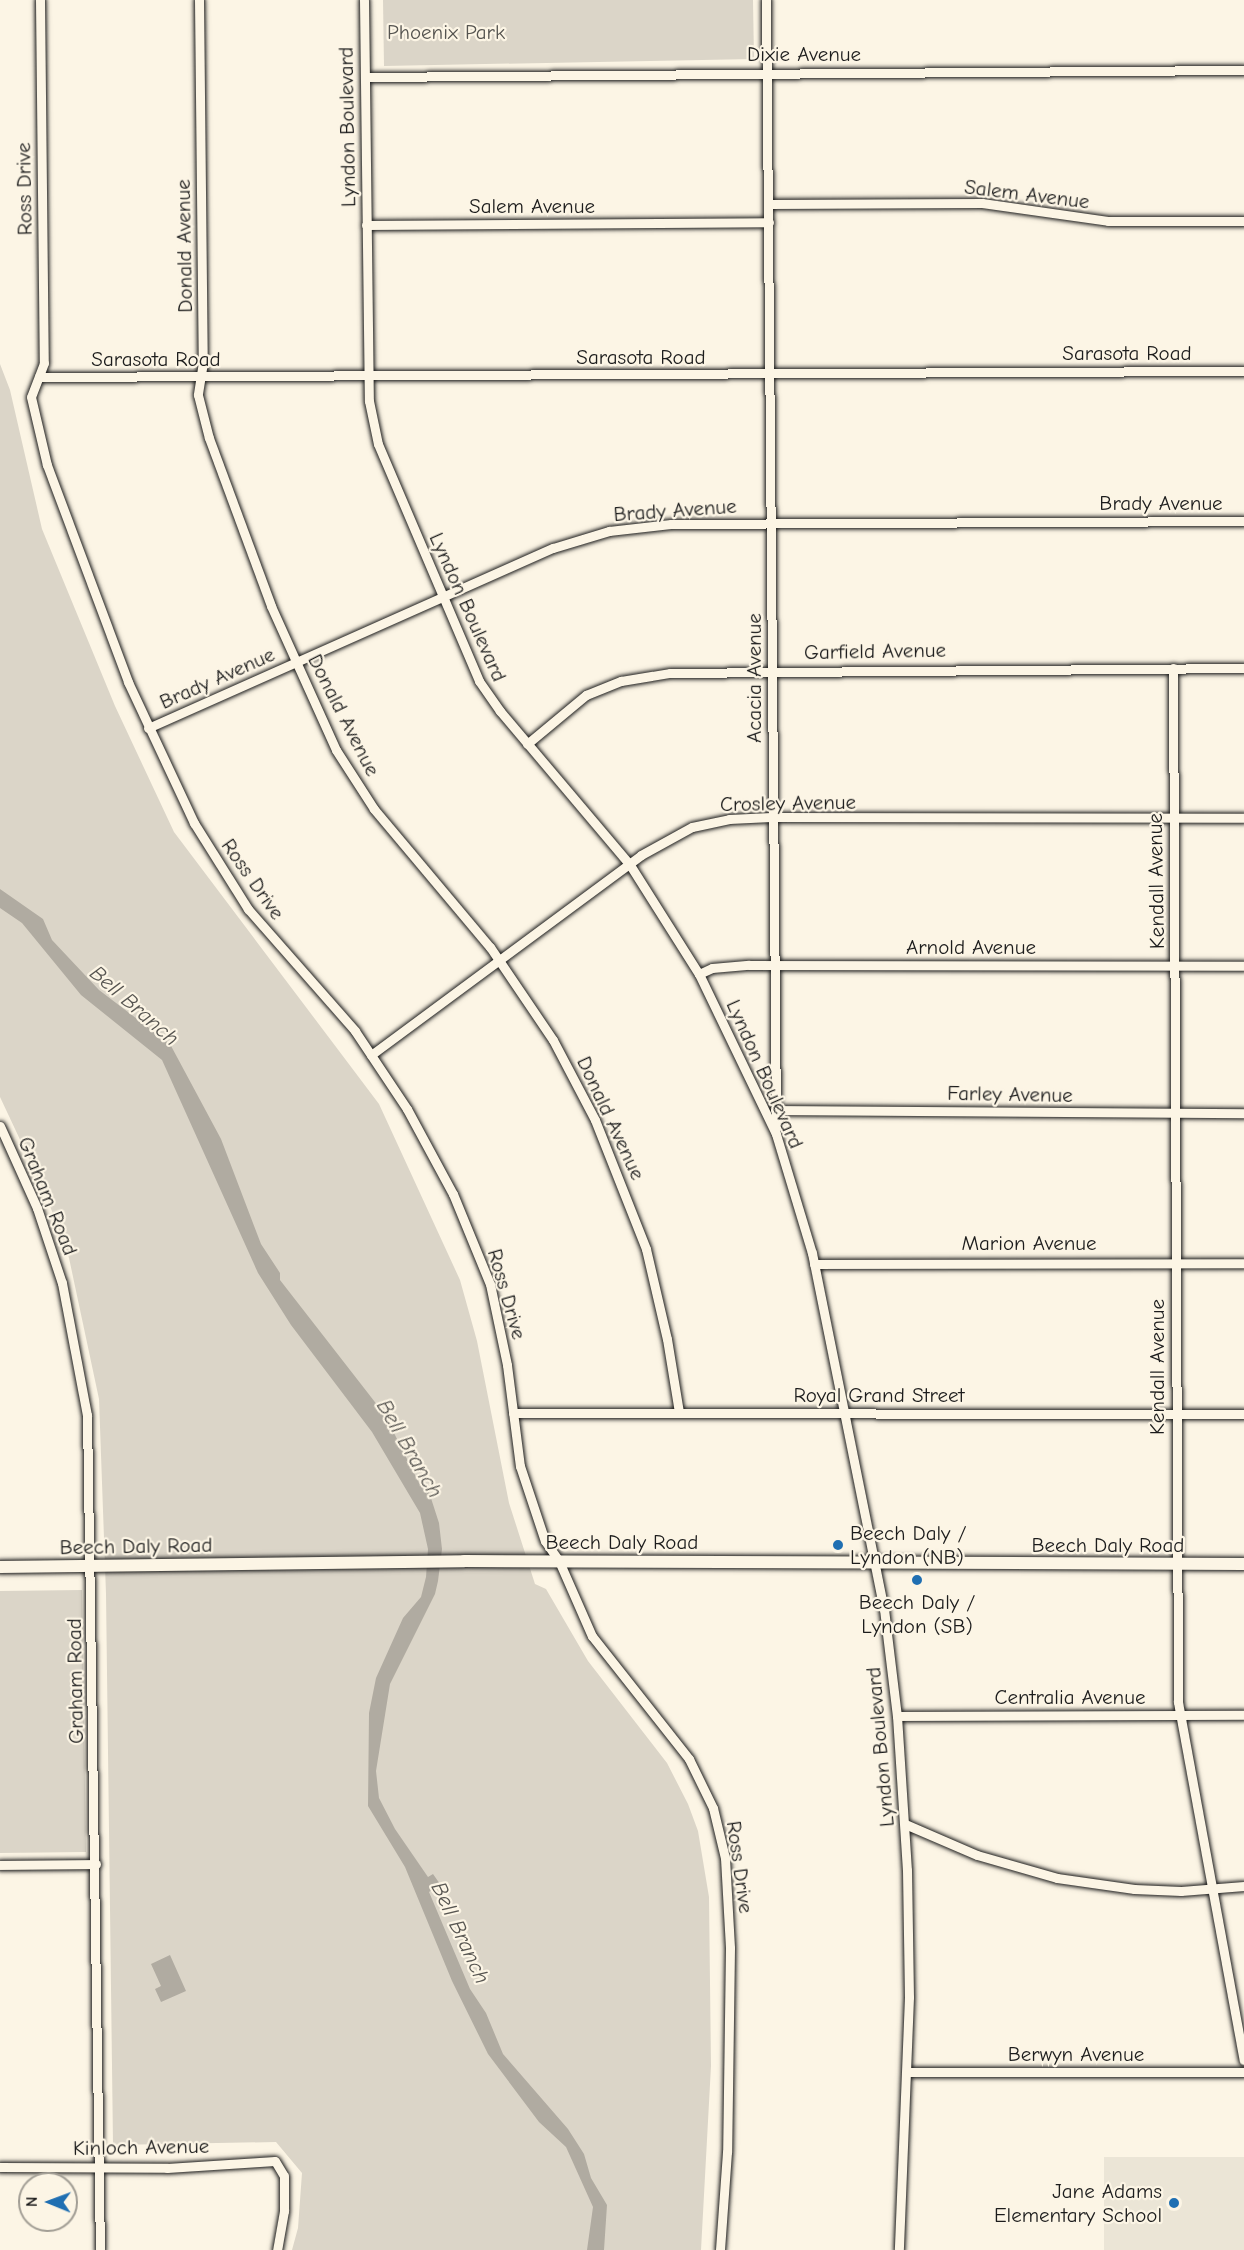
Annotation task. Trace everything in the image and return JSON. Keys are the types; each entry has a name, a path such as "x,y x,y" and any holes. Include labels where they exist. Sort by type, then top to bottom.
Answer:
{"main road":[{"name":"Beech Daly Road","path":"0,1567 464,1561 1244,1564"}],"street":[{"name":"Ross Drive","path":"39,0 44,363 32,388 33,409 62,509 148,728 194,823 236,894 336,1007 371,1055 431,1151 478,1252 496,1309 520,1466 545,1541 559,1561 592,1636 689,1759 706,1790 719,1827 727,1876 730,1948 727,2152 720,2250"},
{"name":"Donald Avenue","path":"199,0 203,358 198,395 210,438 258,572 336,750 361,790 500,961 549,1032 581,1090 625,1190 661,1310 679,1412"},
{"name":"Lyndon Boulevard","path":"363,0 368,375 370,414 378,444 479,681 527,744 630,865 699,974 776,1134 814,1264 846,1413 888,1636 897,1716 909,1942 908,2072 899,2250"},
{"path":"766,0 769,204"},
{"name":"Dixie Avenue","path":"364,77 1244,70"},
{"name":"Salem Avenue","path":"769,204 982,203 1090,220 1244,221"},
{"name":"Acacia Avenue","path":"769,204 771,817 776,1134"},
{"name":"Salem Avenue","path":"366,225 769,222"},
{"name":"Sarasota Road","path":"39,377 1244,371"},
{"name":"Brady Avenue","path":"148,728 553,548 609,531 670,524 1244,520"},
{"name":"Kendall Avenue","path":"1173,668 1175,1412 1179,1715 1214,1890 1244,2060"},
{"name":"Garfield Avenue","path":"527,744 576,701 621,681 670,673 772,670 1244,668"},
{"name":"Crosley Avenue","path":"371,1055 630,865 692,827 729,819 771,817 1244,818"},
{"name":"Arnold Avenue","path":"699,974 734,966 774,965 1244,966"},
{"name":"Farley Avenue","path":"775,1110 1244,1113"},
{"name":"Graham Road","path":"1,1132 47,1236 74,1332 89,1446 100,2250"},
{"name":"Marion Avenue","path":"814,1264 1244,1263"},
{"name":"Royal Grand Street","path":"513,1413 1175,1412 1244,1414"},
{"name":"Centralia Avenue","path":"897,1716 1244,1715"},
{"path":"904,1824 978,1855 1057,1878 1134,1889 1214,1890 1244,1886"},
{"path":"0,1865 96,1864"},
{"name":"Berwyn Avenue","path":"908,2072 1244,2072"},
{"name":"Kinloch Avenue","path":"0,2167 167,2168 269,2160 280,2165 284,2211 277,2250"}],"shaded area":[{"name":"Bell Branch","path":"0,889 43,919 52,940 99,990 170,1044 221,1139 261,1244 280,1273 280,1280 385,1415 418,1481 429,1492 439,1523 442,1549 438,1581 435,1594 390,1684 376,1771 379,1798 395,1829 428,1877 433,1874 440,1884 429,1892 470,1989 486,2013 503,2054 568,2129 584,2154 591,2178 607,2205 604,2250 587,2250 593,2207 566,2147 539,2122 488,2054 452,1981 405,1867 368,1806 369,1713 376,1678 403,1618 421,1597 426,1577 428,1549 420,1513 372,1432 291,1325 258,1273 162,1060 81,995 22,923 0,908"},
{"path":"170,1955 186,1991 161,2002 155,1989 161,1986 151,1964"},
{"name":"Jane Adams Elementary School","path":"1104,2157 1244,2157 1244,2250 1104,2250"}],"green space":[{"name":"Phoenix Park","path":"383,0 753,0 754,59 384,66"},
{"path":"0,364 10,390 42,529 115,706 174,832 379,1104 460,1280 477,1341 509,1503 535,1584 546,1589 588,1661 667,1763 688,1804 698,1831 709,1897 711,2066 701,2250 292,2250 298,2228 302,2173 276,2142 113,2145 106,1594 99,1399 69,1258 46,1195 0,1097"},
{"path":"82,1590 86,1852 0,1853 0,1591"}],"place":[{"name":"Beech Daly / Lyndon (NB)","path":"838,1545"},
{"name":"Beech Daly / Lyndon (SB)","path":"917,1580"},
{"name":"Jane Adams Elementary School","path":"1174,2203"}]}
